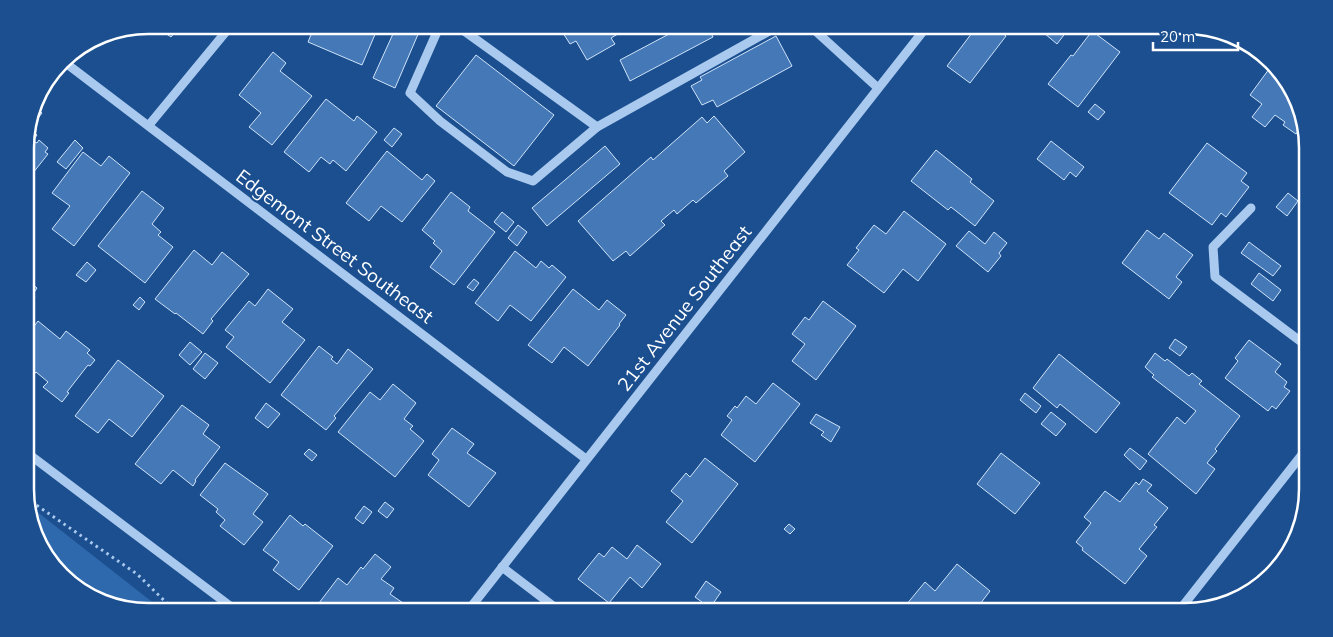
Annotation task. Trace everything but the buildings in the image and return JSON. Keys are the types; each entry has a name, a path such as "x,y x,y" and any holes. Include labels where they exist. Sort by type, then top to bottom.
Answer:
{"street":[{"path":"149,125 224,34"},
{"path":"436,34 410,93 440,121 507,172 533,181 597,127 764,34"},
{"path":"468,34 597,127"},
{"path":"819,34 878,88"},
{"name":"21st Avenue Southeast","path":"474,603 921,34"},
{"name":"Edgemont Street Southeast","path":"70,65 586,459"},
{"path":"1252,208 1213,247 1215,277 1299,340"},
{"path":"34,458 226,603"},
{"path":"1185,603 1299,458"},
{"path":"502,567 549,603"}],"path":[{"path":"35,504 137,574 167,603"}],"shaded area":[{"path":"36,511 154,603 125,601 104,595 78,580 57,559 49,546 42,533"}]}
